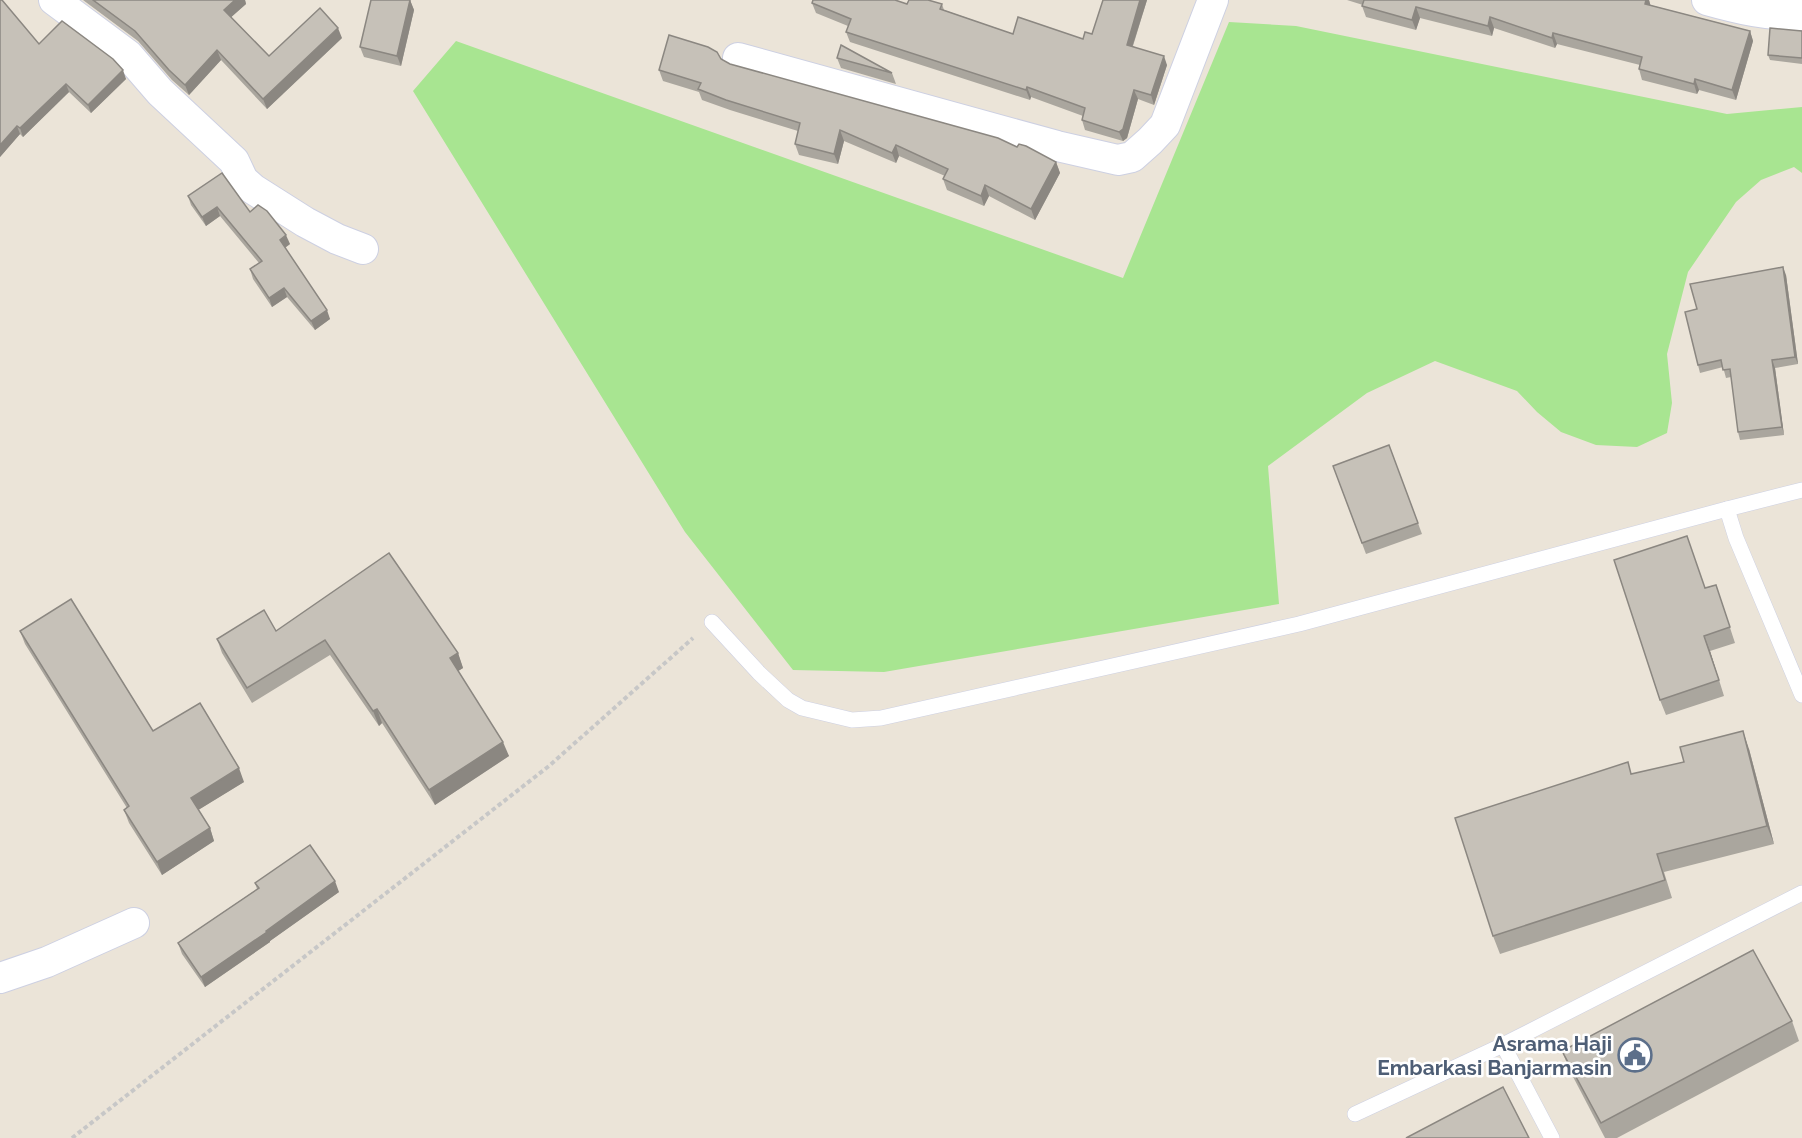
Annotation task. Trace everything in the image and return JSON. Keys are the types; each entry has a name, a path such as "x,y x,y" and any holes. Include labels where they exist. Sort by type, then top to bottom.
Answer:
{"street":[{"path":"54,0 128,55 160,92 234,161 243,180 254,189 305,222 337,239 363,249"},
{"path":"738,58 1057,146 1118,160 1132,157 1165,124 1213,0"},
{"path":"1707,0 1777,16 1802,15"},
{"path":"0,978 46,962 134,923"}],"lane":[{"path":"712,622 759,673 788,700 802,708 852,720 881,718 1299,624 1802,490"},
{"path":"1727,509 1736,538 1802,695"},
{"path":"1355,1114 1503,1045 1802,893"},
{"path":"1503,1045 1552,1138"}],"path":[{"path":"72,1138 549,766 712,622"}],"green space":[{"path":"1229,22 1296,26 1727,114 1802,107 1802,173 1794,167 1761,180 1736,202 1688,272 1667,354 1672,403 1667,433 1637,447 1596,445 1561,432 1517,391 1435,361 1367,393 1268,466 1279,604 884,672 793,670 685,532 413,91 456,41 1123,278"}],"building":[{"path":"0,0 39,44 62,21 113,59 123,70 88,105 66,84 20,128 17,126 0,145"},
{"path":"93,0 235,0 224,10 269,56 320,8 338,28 263,99 217,50 185,85 135,31"},
{"path":"371,0 410,0 397,56 360,47"},
{"path":"813,0 895,0 907,4 909,0 928,0 942,4 940,9 1013,34 1018,17 1083,39 1085,32 1092,34 1103,0 1140,0 1127,45 1164,56 1151,95 1134,90 1123,129 1119,132 1082,120 1085,108 1027,87 1026,90 846,32 851,19 812,3"},
{"path":"1364,0 1646,0 1645,4 1750,31 1732,90 1695,79 1694,84 1639,69 1642,57 1553,33 1552,38 1490,17 1488,26 1416,7 1412,20 1362,6"},
{"path":"1770,28 1802,31 1802,58 1768,55"},
{"path":"669,35 708,47 730,64 998,138 1017,147 1019,144 1026,146 1056,162 1031,209 985,185 981,196 943,179 948,169 896,145 892,153 840,130 834,154 795,144 800,123 726,100 698,89 701,83 659,70"},
{"path":"841,45 892,73 837,58"},
{"path":"222,173 250,212 258,205 267,211 286,235 280,240 327,310 311,321 284,288 269,298 250,269 262,261 217,207 202,217 188,196"},
{"path":"1783,267 1795,357 1772,360 1782,427 1738,432 1730,369 1723,370 1721,360 1698,365 1685,312 1697,309 1690,284"},
{"path":"1389,445 1418,523 1362,543 1333,466"},
{"path":"1687,536 1705,588 1716,585 1730,627 1704,636 1719,680 1660,700 1614,560"},
{"path":"389,553 458,653 450,658 503,742 429,790 377,709 373,711 325,640 247,688 217,639 264,610 276,631"},
{"path":"71,599 153,731 200,703 239,768 191,798 210,828 157,862 124,810 129,806 20,631"},
{"path":"1743,731 1767,826 1657,854 1665,880 1493,936 1455,818 1628,762 1631,774 1684,762 1680,747"},
{"path":"310,845 335,881 267,932 201,977 178,943 259,888 255,883"},
{"path":"1753,950 1792,1021 1601,1123 1562,1051"},
{"path":"1503,1087 1529,1138 1406,1138"}],"place":[{"name":"Asrama Haji Embarkasi Banjarmasin","path":"1635,1055"}]}
